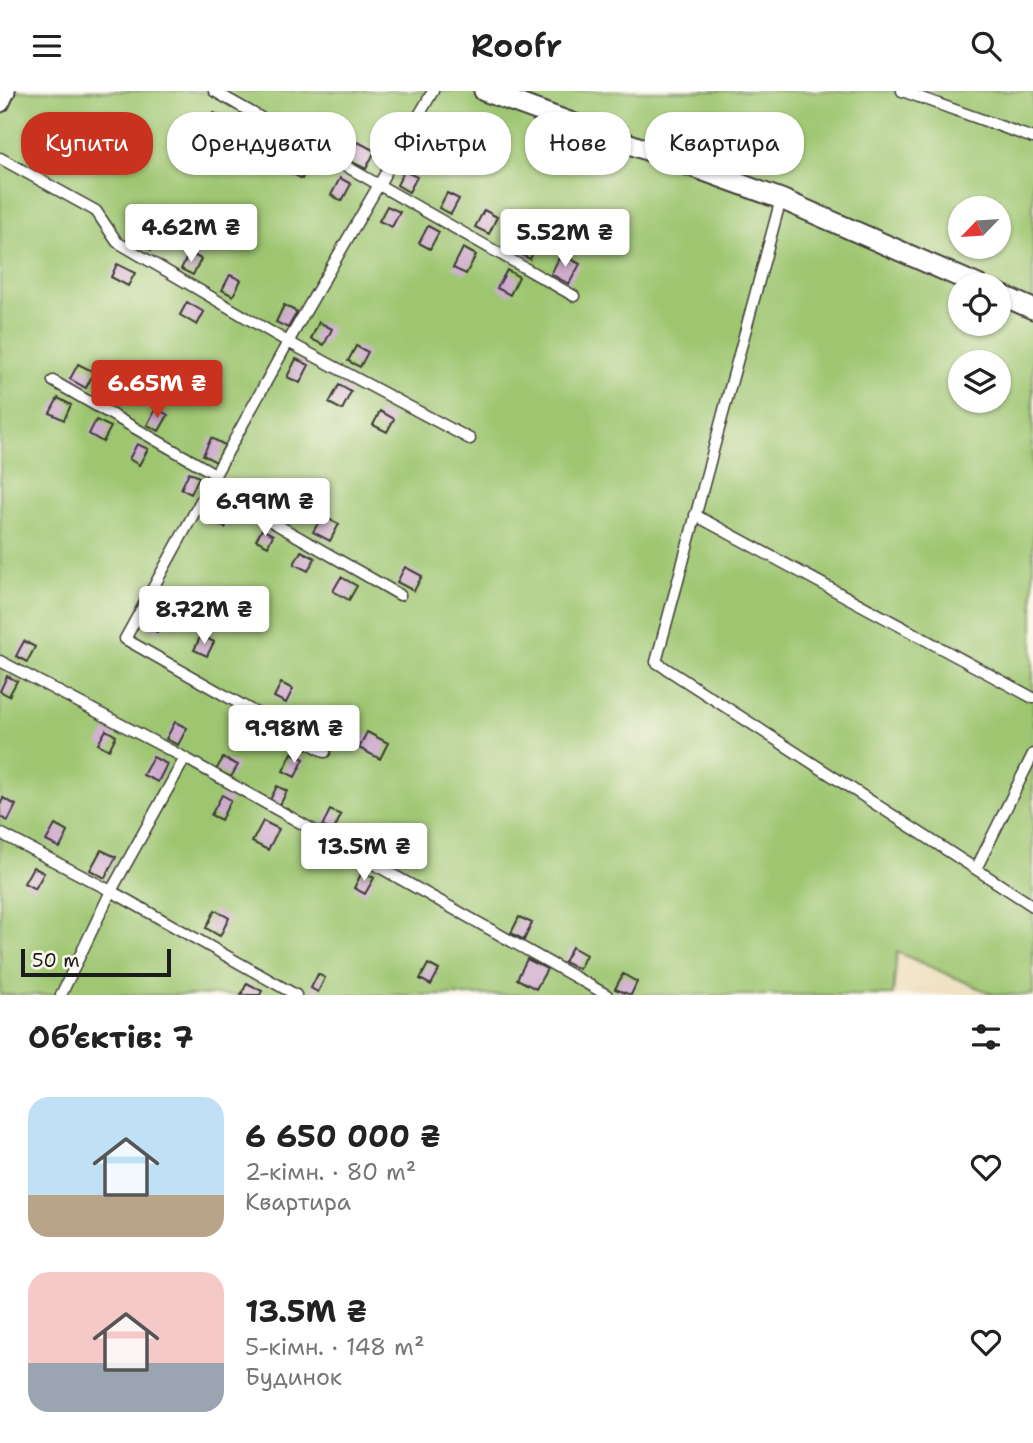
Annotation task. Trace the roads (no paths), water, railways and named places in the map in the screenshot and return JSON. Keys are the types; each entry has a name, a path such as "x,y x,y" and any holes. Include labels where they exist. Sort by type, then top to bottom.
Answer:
{"street":[{"path":"0,102 5,91"},
{"path":"484,91 780,199 950,273"},
{"path":"1011,299 1033,309"}],"lane":[{"path":"214,91 574,296"},
{"path":"325,752 125,639 288,342 433,91"},
{"path":"902,91 1033,138"},
{"path":"0,158 96,211 117,242 288,342 470,439"},
{"path":"780,199 656,662 1033,906"},
{"path":"53,381 215,474"},
{"path":"209,486 400,595"},
{"path":"695,515 1033,698"},
{"path":"0,660 185,758 607,995"},
{"path":"976,869 1033,754"},
{"path":"61,995 111,891 185,758"},
{"path":"0,833 111,891 296,995"}]}
